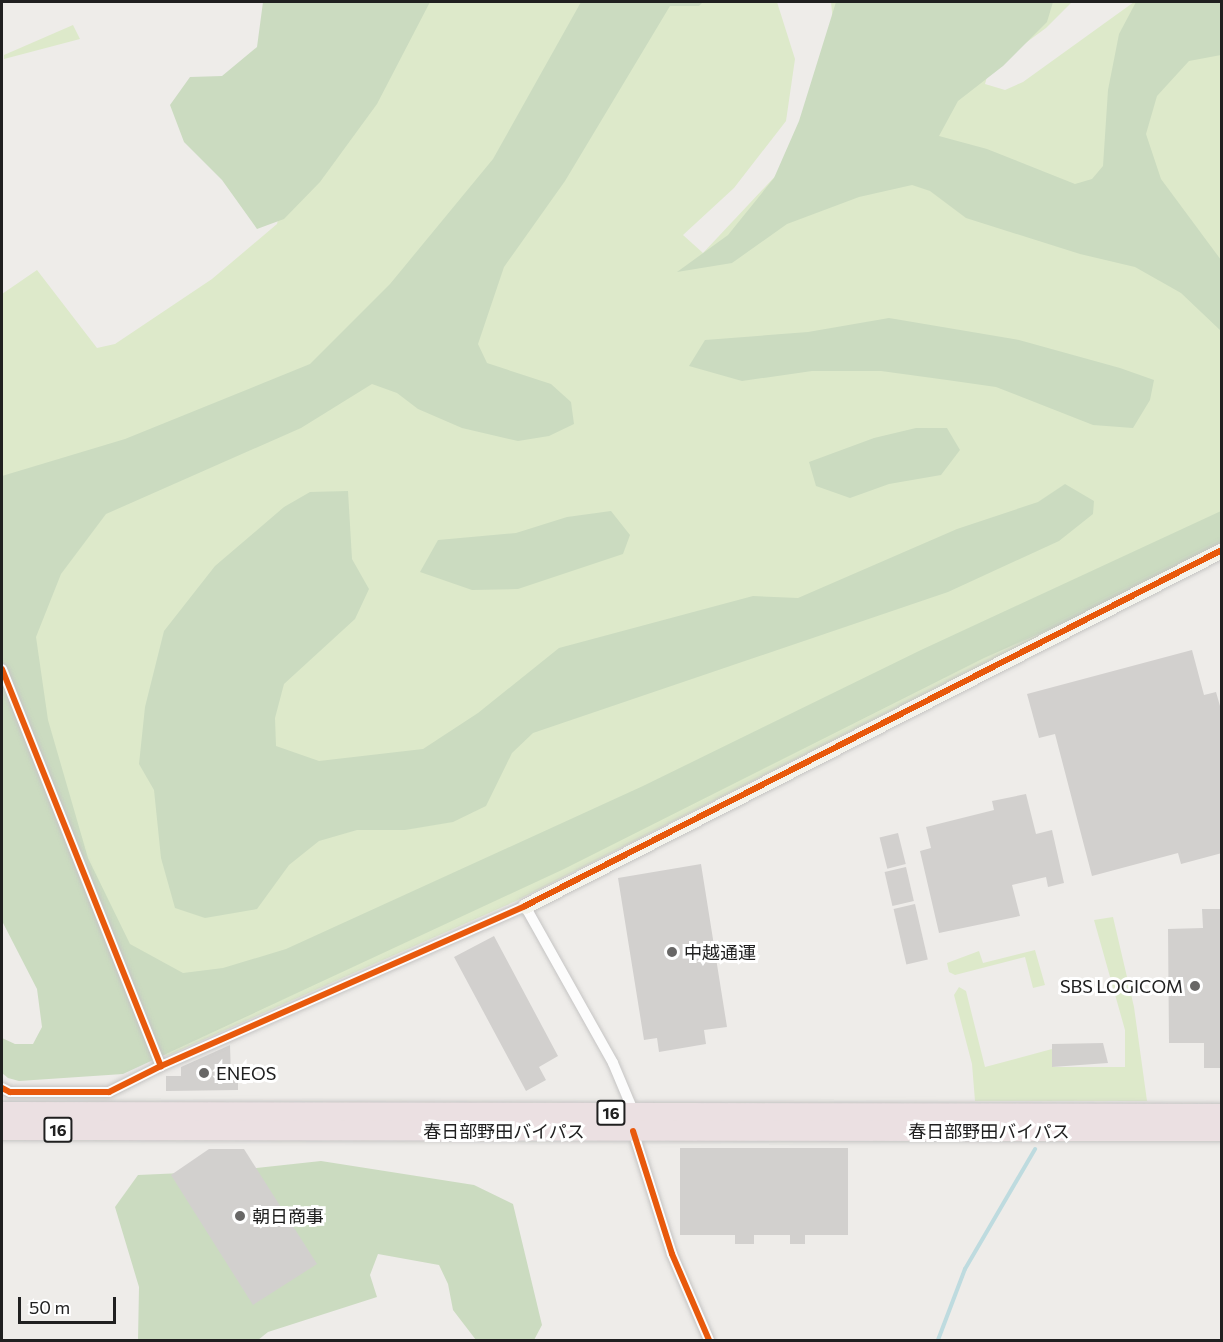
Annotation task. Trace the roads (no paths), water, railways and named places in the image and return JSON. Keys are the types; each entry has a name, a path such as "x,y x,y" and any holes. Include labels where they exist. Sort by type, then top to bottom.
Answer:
{"highway":[{"name":"春日部野田バイパス","path":"2,1112 1221,1131"},
{"name":"春日部野田バイパス","path":"2,1130 1221,1114"}],"street":[{"path":"2,1088 10,1092 109,1092 161,1065 525,906 1221,550"},
{"path":"2,669 161,1065"},
{"path":"525,906 613,1063 672,1254 709,1341"}],"waterway":[{"path":"938,1340 965,1269 1035,1149"}],"place":[{"name":"中越通運","path":"672,952"},
{"name":"SBS LOGICOM","path":"1195,986"},
{"name":"ENEOS","path":"204,1073"},
{"name":"朝日商事","path":"240,1216"}]}
